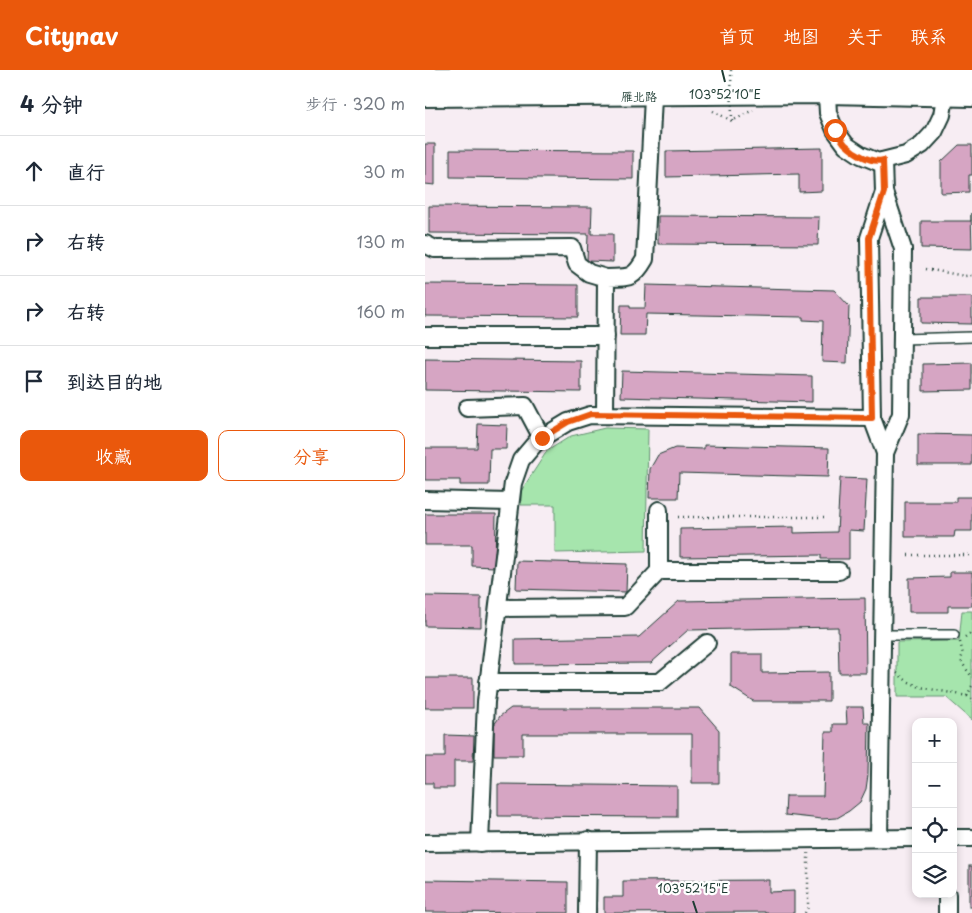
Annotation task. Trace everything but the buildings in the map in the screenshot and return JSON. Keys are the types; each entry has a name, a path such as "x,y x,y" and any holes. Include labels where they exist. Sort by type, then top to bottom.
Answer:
{"main road":[{"name":"雁北路","path":"425,81 972,78"}],"street":[{"name":"雁北路","path":"425,98 827,95 972,98"},
{"path":"827,95 828,113 835,130 846,145 861,156 878,162 906,154 922,145 934,132 942,115 945,97"},
{"path":"425,244 435,249 572,248 577,264 589,273 606,278 629,277 639,271 645,259 653,96"},
{"path":"883,160 884,192 903,248 901,414 885,454"},
{"path":"879,838 885,454 872,418 869,238 884,192"},
{"path":"605,416 606,278"},
{"path":"425,336 606,336"},
{"path":"467,408 525,406 542,438"},
{"path":"480,843 486,702 513,483 521,460 537,440 568,422 591,414 605,416 872,418"},
{"path":"425,500 511,502"},
{"path":"498,608 625,607 659,571 659,510"},
{"path":"659,571 839,571"},
{"path":"488,682 660,682 707,643"},
{"path":"425,843 912,838"},
{"path":"957,838 972,838"},
{"path":"587,913 588,840"},
{"path":"947,898 947,913"}],"lane":[{"path":"901,339 972,337"},
{"path":"882,635 957,638"}],"path":[{"path":"731,70 732,121"},
{"path":"926,269 965,276 972,275"},
{"path":"678,517 826,517"},
{"path":"908,555 972,555"},
{"path":"957,638 963,654 962,663 972,677"},
{"path":"967,670 972,668"},
{"path":"895,672 907,681 920,687 972,698"},
{"path":"967,696 972,686"},
{"path":"805,913 809,907 808,840"}],"green space":[{"path":"605,428 648,429 646,551 555,553 555,505 521,505 521,491 547,451 571,436"},
{"path":"962,611 972,611 972,720 946,697 897,697 897,642 959,641"}],"route":[{"path":"542,438 568,422 591,414 605,416 872,418 869,238 884,192 883,160 878,162 861,156 846,145 835,130"}]}
